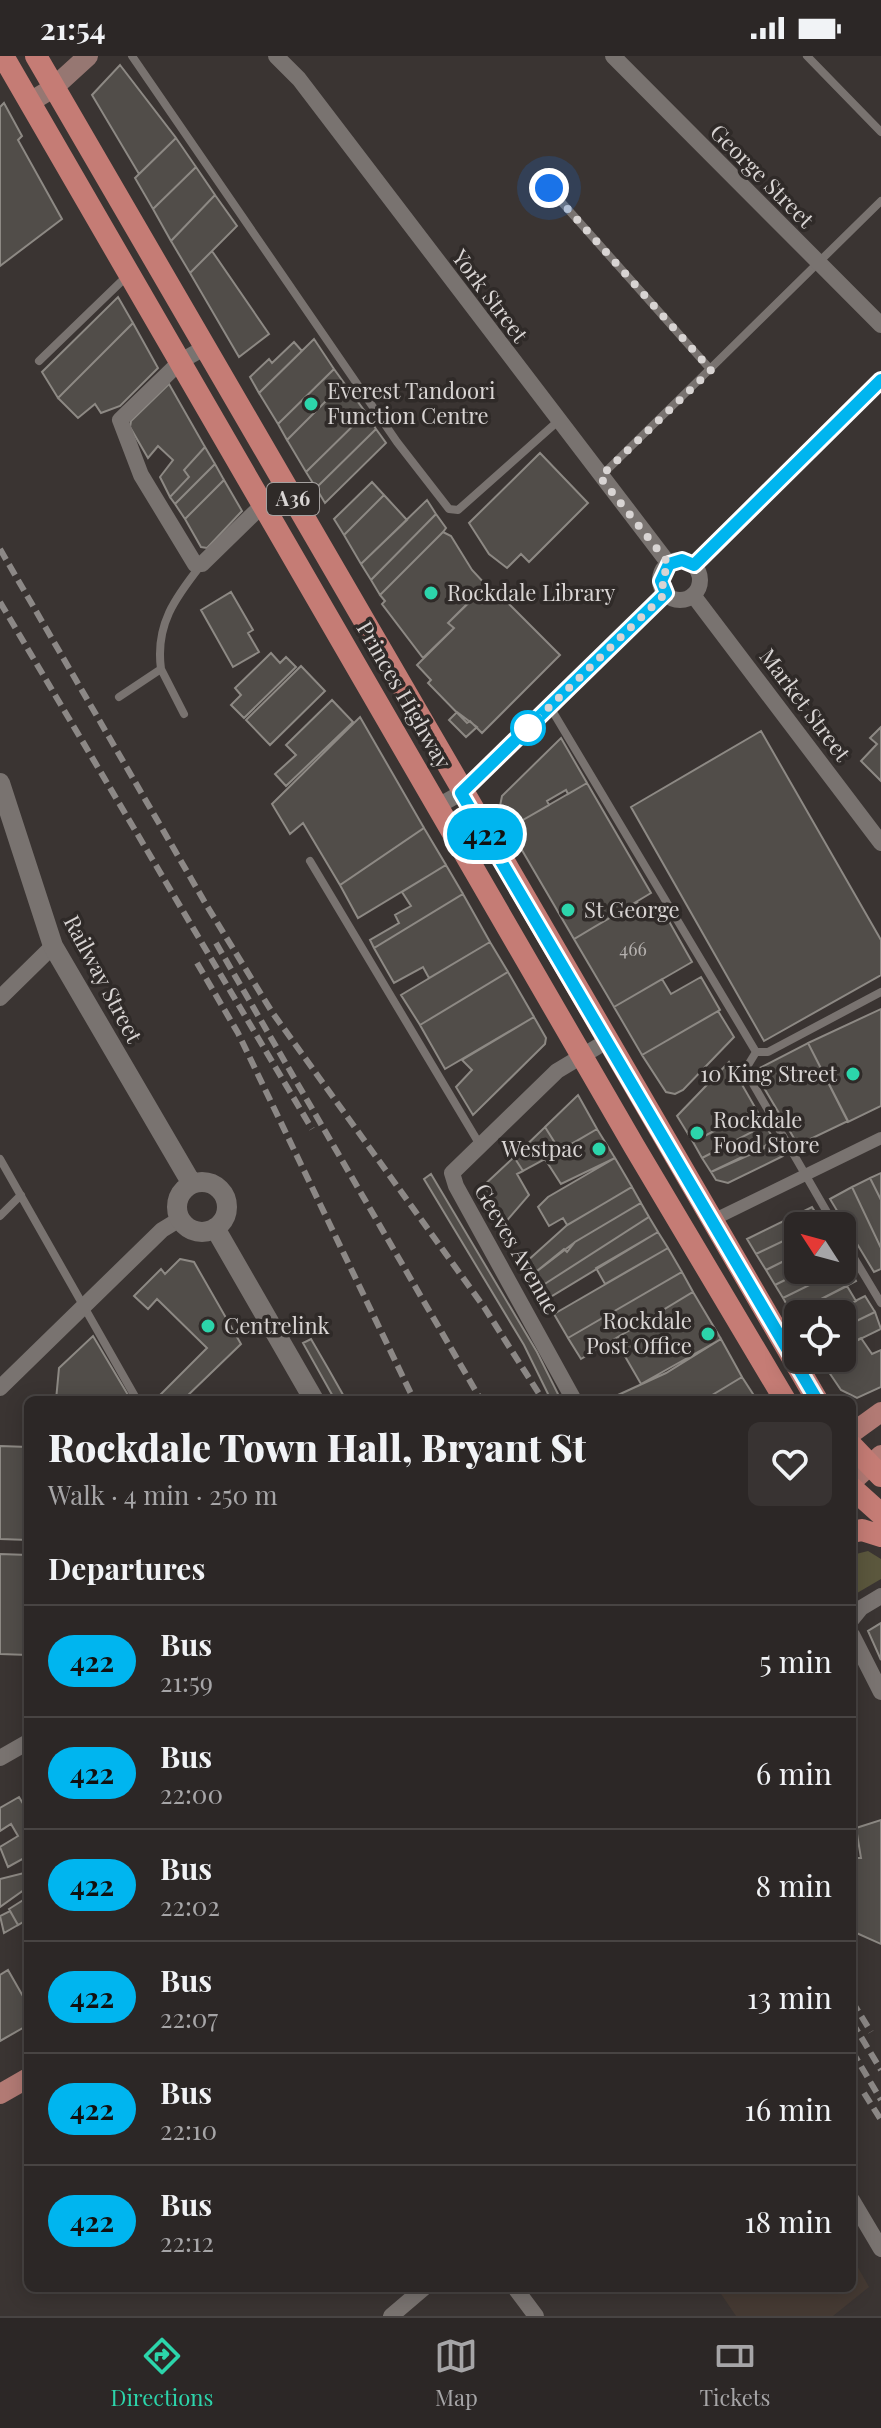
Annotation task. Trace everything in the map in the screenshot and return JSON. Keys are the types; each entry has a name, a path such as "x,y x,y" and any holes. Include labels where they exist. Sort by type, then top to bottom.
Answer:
{"highway":[{"name":"Princes Highway","path":"36,56 461,793 815,1396"},
{"name":"Princes Highway","path":"5,69 30,102 582,1056 783,1396"},
{"path":"856,1449 877,1465"},
{"path":"856,1492 881,1514"},
{"path":"856,1531 881,1536"}],"main road":[{"path":"30,102 53,88 88,56"},
{"path":"856,1430 881,1412"},
{"path":"856,1479 877,1465"},
{"path":"0,2094 24,2080"}],"street":[{"name":"York Street","path":"276,56 299,79 557,422 669,564"},
{"name":"George Street","path":"613,56 881,325"},
{"path":"204,348 181,361 120,420 141,475 195,564 202,564 284,484"},
{"path":"694,565 881,380"},
{"path":"682,560 694,565 700,577 693,595 682,600 666,593 661,581 669,564 682,560"},
{"path":"438,806 461,793 666,593"},
{"name":"Market Street","path":"693,595 881,843"},
{"name":"Railway Street","path":"0,783 53,946 192,1184"},
{"path":"0,998 53,946"},
{"name":"Geeves Avenue","path":"572,1396 453,1181 455,1169 557,1071 607,1041"},
{"path":"711,1221 881,1138"},
{"path":"208,1182 226,1199 225,1216 215,1228 192,1229 180,1219 177,1203 192,1184 208,1182"},
{"path":"0,1388 162,1230 180,1219"},
{"path":"215,1228 312,1396"},
{"path":"856,1614 881,1596"},
{"path":"856,1643 881,1692"},
{"path":"0,1758 24,1744"},
{"path":"856,2207 881,2249"},
{"path":"391,2316 419,2292"},
{"path":"518,2292 536,2316"}],"lane":[{"path":"132,56 397,442 449,509 458,510 557,422"},
{"path":"807,56 881,132"},
{"path":"549,188 711,370"},
{"path":"600,477 881,201"},
{"path":"39,361 130,273"},
{"path":"184,714 161,669 160,636 168,608 202,564"},
{"path":"119,697 161,669"},
{"path":"550,707 756,1052"},
{"path":"310,861 480,1145"},
{"path":"756,1052 768,1052 881,992"},
{"path":"756,1052 745,1070 826,1212"},
{"path":"0,1159 135,1396"},
{"path":"0,1216 21,1195"},
{"path":"856,1261 881,1303"},
{"path":"871,1286 881,1281"}],"shaded area":[{"path":"868,1551 881,1559 881,1579 856,1594 856,1554"},
{"path":"856,2264 869,2287 833,2316 736,2316 720,2292 856,2292"}],"building":[{"path":"120,65 176,138 139,174 92,95"},
{"path":"4,103 22,136 18,140 62,219 0,266 0,107"},
{"path":"176,138 196,167 153,209 135,178"},
{"path":"196,167 215,195 171,241 153,209"},
{"path":"215,195 237,226 190,273 171,241"},
{"path":"212,251 269,334 239,357 190,273"},
{"path":"118,297 133,323 58,398 42,372"},
{"path":"133,323 158,368 120,406 101,413 95,404 78,418 58,398"},
{"path":"314,339 334,369 278,424 259,393"},
{"path":"294,342 302,351 259,393 250,377 269,359 272,363"},
{"name":"Everest Tandoori Function Centre","path":"334,369 344,383 287,440 278,424"},
{"path":"344,383 366,413 306,472 287,440"},
{"path":"169,384 205,447 184,470 189,477 170,497 160,477 173,460 158,446 148,458 130,427 131,421"},
{"path":"366,413 376,429 316,488 306,472"},
{"path":"376,429 386,443 325,503 316,488"},
{"path":"205,447 215,464 175,504 170,497 189,477 184,470"},
{"path":"540,453 588,503 529,562 521,554 507,568 489,554 469,523"},
{"path":"215,464 224,480 185,519 175,504"},
{"path":"224,480 242,511 207,548 201,547 185,519"},
{"path":"372,482 384,495 344,535 334,519"},
{"path":"384,495 407,520 361,564 344,535"},
{"path":"427,500 436,514 371,580 361,564"},
{"path":"436,514 446,528 380,595 371,580"},
{"path":"443,532 451,536 472,570 486,585 448,623 454,628 423,658 382,604 385,601 380,595"},
{"name":"Rockdale Library","path":"485,587 501,603 504,599 560,655 482,733 470,721 467,723 428,683 431,680 417,665 454,628 448,623"},
{"path":"231,592 253,630 248,633 259,652 233,667 201,610"},
{"path":"271,653 280,663 286,657 296,667 244,718 231,705 241,695 235,688"},
{"path":"301,666 325,691 270,745 246,720"},
{"path":"332,700 353,722 286,786 275,774 296,755 286,745"},
{"path":"457,712 477,727 466,737 449,720"},
{"path":"360,717 424,828 340,885 303,823 290,834 272,804"},
{"path":"881,727 881,781 861,761 877,744 870,738"},
{"path":"761,731 881,940 881,975 764,1041 631,807"},
{"path":"561,738 587,783 568,794 566,790 547,801 549,805 509,828 499,811 502,796"},
{"path":"587,783 651,893 574,939 509,828"},
{"path":"424,828 446,865 358,918 340,885"},
{"path":"446,865 463,894 374,948 370,940 399,923 395,915 411,906 402,892"},
{"path":"463,894 490,942 429,978 423,967 394,983 374,948"},
{"path":"637,902 645,916 661,907 692,962 614,1007 574,939"},
{"path":"490,942 508,972 420,1025 401,995"},
{"path":"508,972 534,1017 445,1069 420,1025"},
{"path":"701,977 720,1010 642,1055 614,1007 662,979 671,994"},
{"name":"10 King Street","path":"881,1009 881,1106 848,1122 808,1043"},
{"path":"718,1011 734,1037 683,1090 675,1094 666,1092 642,1055"},
{"path":"534,1017 546,1038 545,1044 473,1115 456,1087 472,1070 462,1060"},
{"path":"808,1043 848,1121 798,1145 754,1071"},
{"path":"729,1062 756,1109 693,1142 677,1116"},
{"path":"578,1095 597,1129 560,1151 545,1127"},
{"path":"756,1109 765,1125 702,1158 693,1142"},
{"path":"765,1125 775,1141 711,1172 702,1158"},
{"path":"545,1127 560,1151 523,1171 514,1157"},
{"path":"597,1129 615,1158 561,1184 545,1159"},
{"path":"776,1143 783,1156 728,1183 716,1180 711,1172"},
{"path":"514,1157 523,1171 517,1174 529,1195 503,1225 481,1188"},
{"path":"615,1158 632,1187 567,1225 563,1218 549,1226 538,1207 548,1197"},
{"path":"881,1173 881,1200 870,1178"},
{"path":"431,1174 537,1352 559,1396 549,1396 524,1345 424,1179"},
{"path":"870,1178 881,1200 881,1248 852,1187"},
{"path":"632,1187 641,1203 575,1242 532,1275 525,1263 566,1226"},
{"path":"852,1187 881,1248 881,1269 874,1272 856,1242 856,1212 838,1212 830,1199"},
{"path":"641,1203 649,1217 540,1287 532,1275 564,1249 567,1252 575,1242"},
{"path":"649,1217 658,1232 547,1299 540,1287"},
{"path":"784,1221 784,1241 756,1254 747,1239"},
{"path":"658,1232 668,1248 605,1284 596,1268"},
{"path":"784,1241 784,1261 766,1270 756,1254"},
{"path":"668,1248 682,1272 568,1338 554,1314"},
{"name":"Centrelink","path":"180,1259 194,1262 241,1344 187,1396 159,1396 207,1348 157,1299 148,1309 134,1296 161,1269 165,1274"},
{"path":"784,1261 784,1280 775,1285 766,1270"},
{"path":"682,1272 693,1292 581,1359 568,1338"},
{"path":"784,1280 784,1284 812,1284 783,1298 775,1285"},
{"path":"811,1284 850,1284 819,1300 783,1298"},
{"path":"847,1286 855,1300 820,1300"},
{"path":"693,1292 721,1339 641,1384 615,1339"},
{"path":"865,1296 875,1312 856,1321 856,1300"},
{"path":"875,1312 881,1329 856,1341 856,1321"},
{"path":"93,1336 129,1396 56,1396 59,1368"},
{"path":"861,1338 872,1354 881,1350 881,1387 857,1398 841,1390 829,1372 856,1372 856,1341"},
{"path":"311,1339 344,1396 333,1396 303,1343"},
{"path":"721,1339 742,1377 711,1396 616,1396 666,1373"},
{"path":"742,1377 753,1394 750,1396 711,1396"},
{"path":"0,1446 24,1447 24,1540 0,1539"},
{"path":"0,1554 24,1555 24,1655 0,1654"},
{"path":"881,1623 881,1660 868,1631"},
{"path":"19,1797 24,1805 24,1858 8,1867 0,1847 18,1836 11,1824 0,1831 0,1808"},
{"path":"881,1820 881,1944 856,1933 856,1858 861,1858 856,1828"},
{"path":"24,1873 24,1890 0,1907 0,1879"},
{"path":"24,1900 24,1921 18,1925 9,1909"},
{"path":"10,1911 18,1925 4,1933 0,1916"},
{"path":"8,1970 24,1998 24,2027 0,2041 0,1975"}],"railway":[{"path":"0,549 272,1012 484,1307 540,1396"},
{"path":"0,602 312,1129"},
{"path":"216,943 479,1396"},
{"path":"197,963 238,1033 412,1396"},
{"path":"856,2008 871,2032"},
{"path":"856,2029 881,2070"},
{"path":"856,2058 881,2100"},
{"path":"864,2093 881,2120"}],"bus line":[{"name":"422","path":"815,1396 461,793 666,593 661,581 664,568 682,560 694,565 881,380"}],"place":[{"name":"Everest Tandoori Function Centre","path":"311,404"},
{"name":"Rockdale Library","path":"431,593"},
{"name":"St George","path":"568,910"},
{"name":"10 King Street","path":"853,1074"},
{"name":"Rockdale Food Store","path":"697,1133"},
{"name":"Westpac","path":"599,1149"},
{"name":"Centrelink","path":"208,1326"},
{"name":"Rockdale Post Office","path":"708,1334"}],"route":[{"path":"528,728 666,593 661,581 664,568 669,564 600,477 711,370 549,188"}]}
